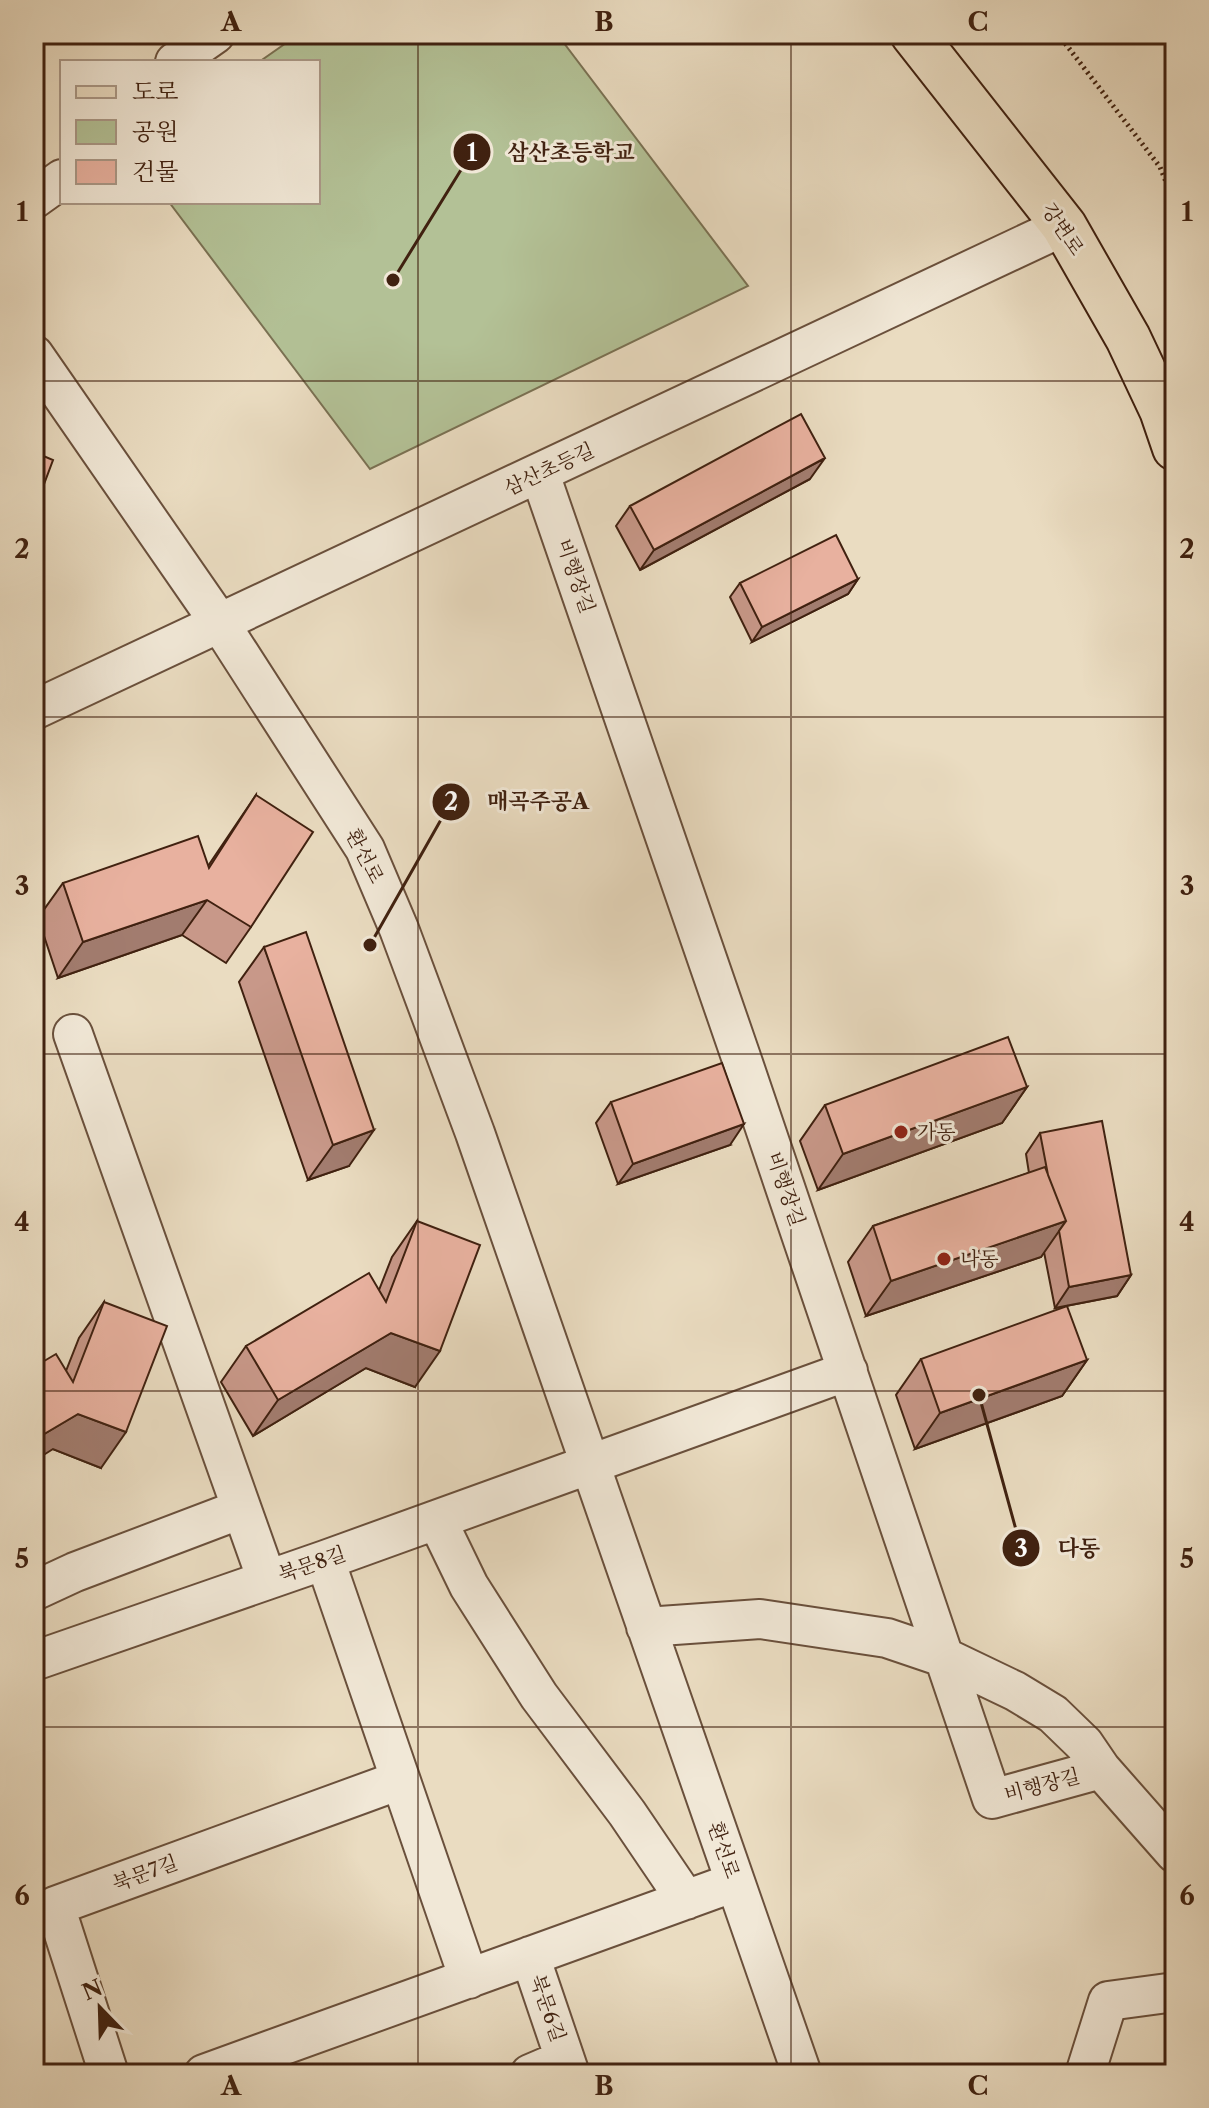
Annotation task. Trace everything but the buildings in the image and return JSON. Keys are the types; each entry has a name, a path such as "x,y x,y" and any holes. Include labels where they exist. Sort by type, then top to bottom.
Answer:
{"main road":[{"name":"강변로","path":"913,34 1064,226 1128,338 1162,410 1175,448"}],"street":[{"path":"178,60 215,34"},
{"path":"34,199 60,180"},
{"name":"삼산초등길","path":"34,710 1064,226"},
{"name":"환선로","path":"34,355 219,622 365,849 399,929 475,1133 802,2074"},
{"name":"비행장길","path":"540,474 992,1799 1101,1769"},
{"path":"73,1034 267,1580"},
{"path":"590,1465 848,1371"},
{"name":"북문8길","path":"34,1661 590,1465"},
{"path":"34,1591 75,1572 241,1509"},
{"path":"437,1520 469,1586 539,1696 627,1813 686,1900"},
{"path":"325,1560 469,1979"},
{"path":"646,1627 760,1619 887,1638 946,1658 1015,1691 1053,1714 1084,1744 1101,1769 1175,1853"},
{"name":"북문7길","path":"109,2074 55,1906 400,1780"},
{"path":"204,2074 735,1882"},
{"name":"북문6길","path":"530,1956 568,2066 530,2074"},
{"path":"1085,2074 1108,2001 1175,1992"}],"path":[{"path":"1058,34 1160,167 1175,204"}],"green space":[{"path":"299,34 557,34 748,286 370,469 171,204 320,204 320,60 262,60"}],"place":[{"name":"삼산초등학교","path":"393,280"},
{"name":"매곡주공A","path":"370,945"},
{"name":"가동","path":"901,1132"},
{"name":"나동","path":"944,1259"},
{"name":"다동","path":"979,1395"}]}
